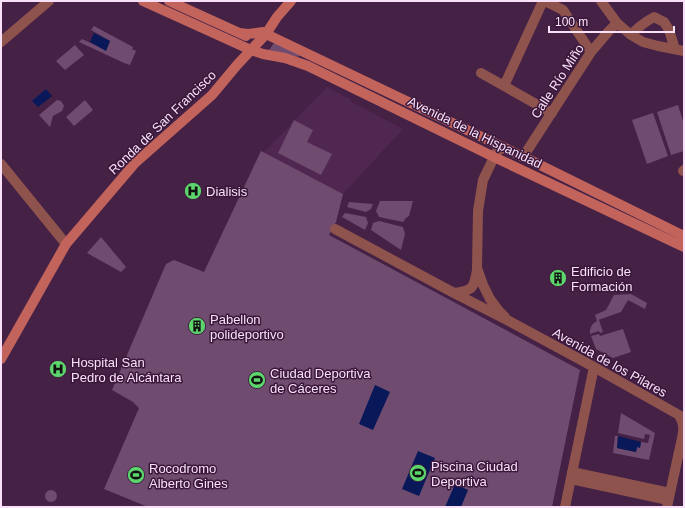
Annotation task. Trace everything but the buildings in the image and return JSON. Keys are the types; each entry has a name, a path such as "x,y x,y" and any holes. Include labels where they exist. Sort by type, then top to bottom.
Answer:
{"main road":[{"path":"143,1 232,42 250,46 249,37 169,1"},
{"name":"Ronda de San Francisco","path":"1,359 66,244 135,163 212,95 250,46 292,1"},
{"path":"239,33 263,33"},
{"name":"Avenida de la Hispanidad","path":"263,33 315,56 684,236"},
{"path":"232,42 238,62"},
{"name":"Avenida de la Hispanidad","path":"250,46 263,54 285,58 308,66 494,157 684,246"}],"street":[{"path":"1,42 49,1"},
{"path":"504,86 544,1 563,10 591,52"},
{"path":"602,1 617,23 631,35 643,42 679,50"},
{"path":"631,35 642,24 654,18 664,22 679,50"},
{"name":"Calle Río Miño","path":"523,157 591,52 617,23"},
{"path":"308,66 315,56"},
{"path":"481,73 552,113"},
{"path":"468,296 475,280 477,268 478,211 483,180 497,151 503,148"},
{"path":"1,164 66,244"},
{"path":"335,229 454,293 468,296 483,291"},
{"path":"477,268 483,291 509,321"},
{"name":"Avenida de los Pilares","path":"468,296 509,321 594,367 679,416 683,421 684,427 668,500"},
{"path":"565,507 594,367"},
{"path":"572,476 668,500"}],"shaded area":[{"path":"94,26 133,47 132,49 136,51 130,65 79,42 82,39 106,50 110,41 91,30"},
{"path":"94,33 110,41 106,51 90,42"},
{"path":"274,43 300,55 298,57 269,50"},
{"path":"75,45 84,55 65,70 56,61"},
{"path":"327,87 403,129 343,194 263,153"},
{"path":"46,89 52,96 38,107 32,101"},
{"path":"57,100 61,101 64,106 62,111 53,116 50,127 39,115"},
{"path":"85,100 93,110 74,126 66,117"},
{"path":"678,105 684,124 684,151 671,155 657,112"},
{"path":"653,113 668,156 647,164 632,120"},
{"path":"294,120 313,130 307,142 332,154 321,175 278,153"},
{"name":"Ciudad Deportiva de Cáceres","path":"261,151 343,194 336,222 329,235 580,370 552,507 148,507 104,489 139,408 133,402 112,390 166,264 174,260 204,272"},
{"path":"380,201 413,201 409,216 403,222 379,217 376,211"},
{"path":"349,202 373,204 371,209 366,212 347,207"},
{"path":"345,213 366,217 368,223 365,230 342,217"},
{"path":"379,221 403,227 405,234 401,250 371,230 373,223"},
{"path":"101,237 126,267 121,272 87,253"},
{"path":"631,294 647,303 645,309 628,300 621,312 598,320 603,332 600,333 599,331 590,334 591,326 597,321 595,315 606,310 614,295"},
{"path":"623,329 631,352 613,358 596,349 591,336 599,334 600,336"},
{"path":"375,385 390,392 373,430 359,424"},
{"path":"621,413 655,433 649,460 613,453 615,436 618,436 617,448 636,452 637,447 640,447 641,442 648,443 650,435 645,434 644,439 618,433"},
{"path":"618,436 641,442 640,448 637,447 636,452 617,448"},
{"name":"Piscina Ciudad Deportiva","path":"418,451 435,458 419,496 402,489"},
{"name":"Piscina Ciudad Deportiva","path":"455,484 468,490 461,507 445,507"},
{"path":"49,490 53,490 57,496 53,502 49,502 45,498 45,494"}],"place":[{"name":"Dialisis","path":"193,191"},
{"name":"Edificio de Formación","path":"558,278"},
{"name":"Pabellon polideportivo","path":"197,326"},
{"name":"Hospital San Pedro de Alcántara","path":"58,369"},
{"name":"Ciudad Deportiva de Cáceres","path":"257,380"},
{"name":"Piscina Ciudad Deportiva","path":"418,473"},
{"name":"Rocodromo Alberto Gines","path":"136,475"}]}
